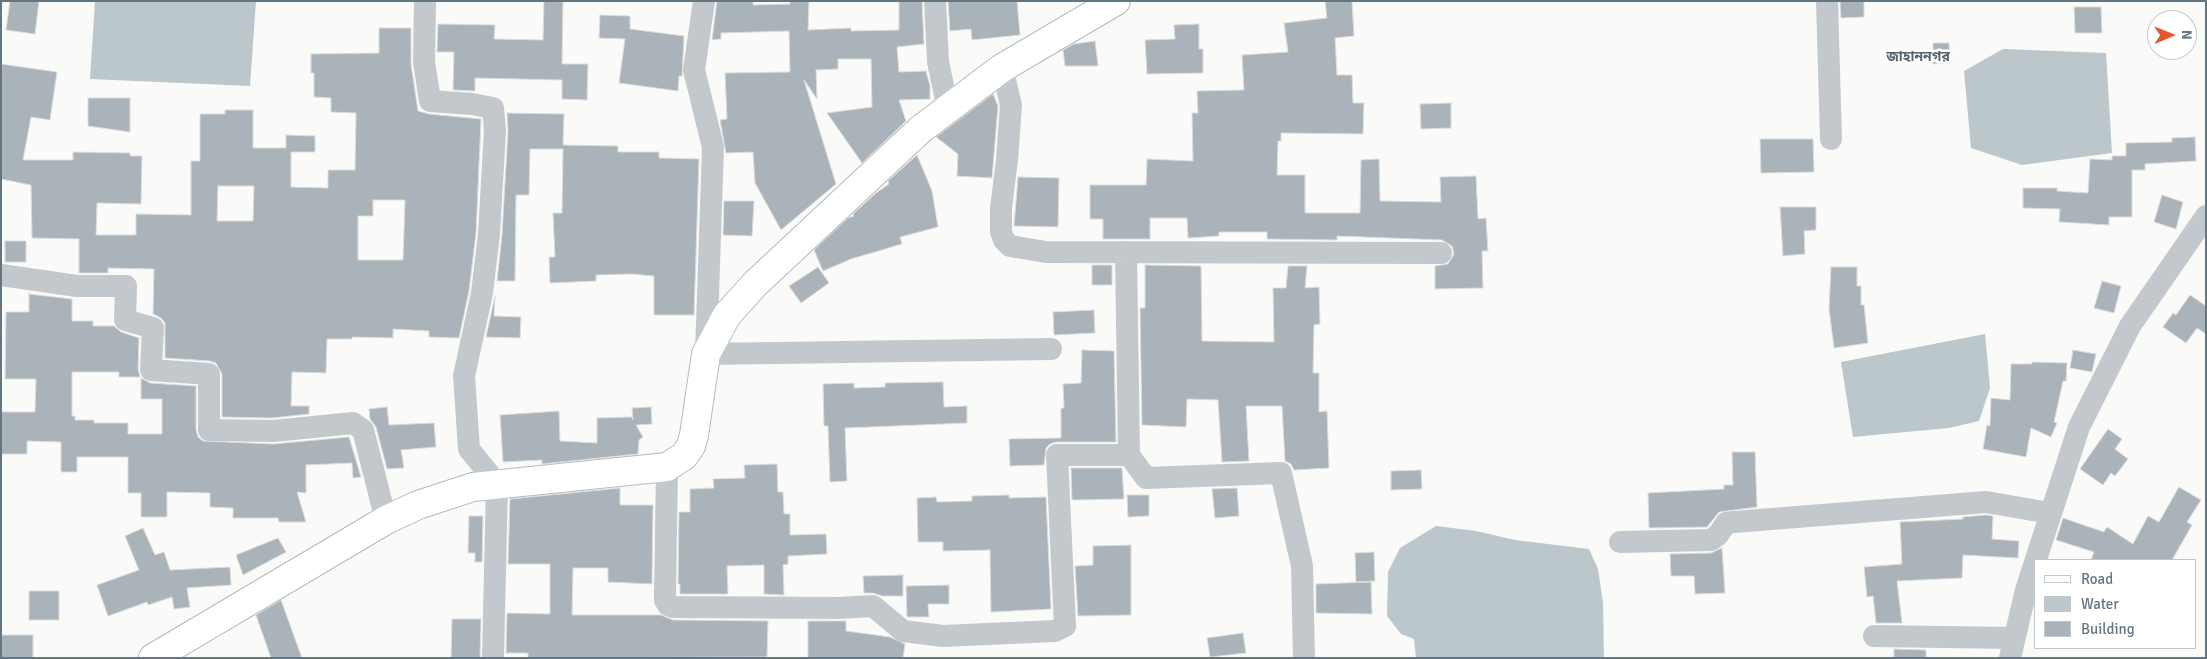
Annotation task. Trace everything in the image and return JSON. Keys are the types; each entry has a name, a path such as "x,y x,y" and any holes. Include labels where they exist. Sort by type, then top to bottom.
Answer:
{"street":[{"path":"425,1 424,62 430,101 472,104 493,108 495,130 489,234 482,293 464,376 469,449 497,484 492,658"},
{"path":"171,653 386,520 418,504 452,492 497,484 667,467 684,456 691,446 706,354 713,147 694,70 704,1"},
{"path":"935,1 938,62 948,109"},
{"path":"706,354 727,315 755,284 921,129 1002,68 1116,1"},
{"path":"1827,1 1831,139"},
{"path":"1002,68 1011,105 1007,160 1000,208 1001,232 1004,240 1010,246 1046,252 1441,253"},
{"path":"2036,559 2079,427 2130,326 2206,216"},
{"path":"1126,252 1129,455 1146,478 1281,473 1302,566 1304,658"},
{"path":"1,275 77,286 126,286 124,320 153,328 150,370 209,374 209,430 273,431 353,423 363,430 386,520"},
{"path":"706,354 1052,350"},
{"path":"667,467 665,600 668,606 818,608 873,606 903,631 943,636 1055,631 1065,626 1058,455 1129,455"},
{"path":"1620,542 1711,540 1718,536 1726,523 1986,502 2050,513"},
{"path":"1874,636 2012,648 2034,564"}],"water":[{"path":"95,1 256,1 250,86 90,79"},
{"path":"2003,49 2106,53 2112,153 2022,165 1971,148 1964,71"},
{"path":"1985,334 1990,388 1979,421 1949,428 1853,437 1841,362"},
{"path":"1436,526 1476,531 1515,540 1589,549 1598,569 1603,603 1604,658 1416,658 1414,639 1401,634 1387,616 1388,572 1400,548"}],"building":[{"path":"10,1 39,1 35,34 6,30"},
{"path":"544,1 563,1 562,64 588,64 587,100 562,99 562,80 475,78 475,91 453,90 454,52 437,52 438,24 495,25 494,39 543,40"},
{"path":"717,1 753,1 753,5 790,4 790,1 809,1 808,30 851,28 851,31 899,30 899,1 922,1 924,44 897,47 899,72 926,71 930,86 930,99 899,100 906,121 862,163 827,113 872,107 871,59 838,59 838,69 816,70 817,99 804,80 836,184 781,230 755,183 753,152 726,153 720,120 727,119 725,73 790,72 789,31 721,33 721,39 712,40"},
{"path":"948,1 1017,1 1020,35 972,40 971,29 950,31"},
{"path":"1325,1 1352,1 1354,36 1335,38 1337,75 1352,75 1353,103 1364,103 1363,134 1281,133 1281,141 1278,141 1277,175 1305,175 1305,213 1360,213 1361,160 1379,159 1380,201 1441,202 1440,177 1476,176 1478,219 1486,218 1488,251 1482,251 1483,288 1435,289 1435,266 1448,264 1454,254 1452,246 1442,240 1337,236 1337,240 1267,239 1267,232 1219,232 1219,236 1188,238 1187,218 1150,218 1150,239 1103,239 1103,219 1090,219 1090,185 1146,185 1147,159 1193,161 1192,113 1198,113 1197,91 1244,90 1242,55 1288,52 1284,23 1327,18"},
{"path":"1840,1 1864,1 1864,17 1841,18"},
{"path":"2074,7 2101,7 2102,33 2075,33"},
{"path":"600,15 630,16 630,29 684,36 682,76 679,76 678,91 619,83 625,39 599,38"},
{"path":"1199,24 1199,49 1203,49 1203,73 1147,74 1145,40 1175,39 1174,25"},
{"path":"379,28 411,28 411,64 418,111 429,114 481,119 476,233 469,291 459,338 429,337 429,331 393,329 393,338 352,337 352,339 327,339 326,373 292,372 291,406 309,406 309,414 272,418 222,417 222,374 216,363 165,358 165,323 161,318 153,314 154,269 108,268 108,273 79,273 79,239 32,238 31,185 1,179 1,64 57,72 50,120 31,117 23,160 73,160 73,152 130,153 130,156 142,156 141,204 97,203 96,235 136,235 136,214 191,215 191,161 200,161 200,114 225,114 225,110 253,110 253,148 286,148 286,135 315,136 315,152 291,152 291,187 328,188 328,170 355,170 356,113 331,112 331,98 314,97 314,73 311,73 311,54 379,53","holes":["218,186 254,186 253,221 217,221","373,200 405,200 403,260 358,260 358,216 373,216"]},
{"path":"1095,41 1098,66 1065,66 1063,50 1074,44"},
{"path":"1933,43 1949,43 1950,63 1933,64"},
{"path":"993,94 998,106 992,178 957,176 958,154 936,137"},
{"path":"88,98 130,98 130,132 88,126"},
{"path":"1451,103 1451,128 1421,129 1420,104"},
{"path":"507,113 564,114 563,145 618,146 618,152 659,152 659,158 699,159 694,315 654,315 654,276 632,274 596,275 596,281 550,283 549,257 555,257 553,213 562,213 563,149 530,149 529,195 516,195 515,281 497,281 502,235 508,131"},
{"path":"2195,137 2196,161 2145,164 2145,170 2132,170 2132,217 2109,217 2109,225 2059,222 2060,209 2023,208 2023,188 2057,188 2057,191 2088,193 2090,159 2112,160 2112,156 2126,156 2126,143 2172,142 2172,138"},
{"path":"1760,139 1813,139 1814,172 1761,173"},
{"path":"917,155 932,191 938,227 900,237 902,244 851,259 823,271 814,250 848,218 854,216 853,214 876,193 889,184 888,181"},
{"path":"1018,177 1059,178 1058,227 1014,226"},
{"path":"2162,195 2183,202 2176,229 2154,222"},
{"path":"724,201 754,201 752,236 723,235"},
{"path":"1780,207 1816,207 1816,230 1804,231 1805,254 1783,256"},
{"path":"5,241 26,241 26,262 5,262"},
{"path":"1092,265 1112,265 1112,285 1092,285"},
{"path":"1145,265 1201,266 1202,341 1274,342 1273,288 1286,288 1288,266 1307,266 1305,288 1319,287 1320,324 1314,325 1313,373 1319,373 1319,412 1327,411 1329,468 1294,470 1291,464 1285,461 1282,406 1246,406 1249,461 1222,462 1218,400 1187,399 1186,427 1142,425 1140,308 1145,308"},
{"path":"818,267 829,283 801,303 789,286"},
{"path":"1831,267 1857,267 1857,286 1861,286 1861,305 1864,305 1868,343 1834,348 1829,309"},
{"path":"2102,281 2121,286 2114,313 2094,308"},
{"path":"29,294 72,299 72,321 93,321 93,326 114,326 121,332 139,338 138,369 140,377 119,377 119,372 72,372 72,416 75,416 75,420 94,420 94,423 128,423 128,434 162,434 162,399 141,399 141,378 150,383 196,386 196,430 198,437 203,441 273,444 349,437 361,477 353,478 352,463 306,465 306,493 297,492 306,522 279,522 278,518 233,518 233,508 210,507 210,493 167,492 167,517 141,517 141,493 128,493 128,457 77,457 77,472 61,472 61,442 27,441 27,454 1,454 1,412 35,412 36,379 5,379 6,312 29,312"},
{"path":"2190,295 2206,306 2206,334 2197,328 2186,343 2163,327 2173,313 2176,315"},
{"path":"495,296 494,316 521,317 520,338 486,337"},
{"path":"1094,310 1095,333 1054,335 1053,312"},
{"path":"1082,350 1114,351 1116,442 1056,442 1046,448 1044,465 1010,466 1009,439 1061,438 1061,408 1064,408 1063,384 1081,383"},
{"path":"2073,350 2096,354 2092,372 2070,368"},
{"path":"2032,362 2067,363 2066,381 2063,381 2054,422 2057,423 2051,437 2031,428 2026,457 1983,449 1987,425 1990,426 1991,398 2010,400 2011,364 2032,364"},
{"path":"943,382 944,407 967,406 967,423 845,428 847,481 830,482 828,426 824,426 823,384 854,383 854,388 885,387 885,383"},
{"path":"387,407 389,425 434,423 436,447 401,450 404,468 387,469 376,427 370,419 369,409"},
{"path":"651,407 652,424 636,425 643,437 639,440 638,454 542,464 542,460 503,462 500,415 559,411 560,441 597,443 597,418 632,417 633,420 632,408"},
{"path":"2108,429 2122,439 2115,449 2128,459 2115,476 2111,473 2103,485 2080,469"},
{"path":"1732,452 1755,452 1757,507 1719,512 1707,527 1649,528 1648,493 1724,489 1724,485 1733,485"},
{"path":"777,464 778,492 783,492 784,514 790,514 790,535 826,534 827,554 788,556 788,564 783,565 784,595 764,594 764,565 727,566 728,594 680,594 680,584 678,584 679,512 690,512 690,489 714,488 713,479 745,478 744,465"},
{"path":"1071,468 1122,468 1124,499 1072,500"},
{"path":"1421,470 1422,489 1391,490 1391,471"},
{"path":"2179,487 2201,500 2187,522 2192,525 2173,559 2091,559 2094,552 2056,540 2063,518 2104,532 2107,527 2133,544 2148,516 2159,522"},
{"path":"620,488 620,505 653,505 652,584 608,582 608,568 573,568 572,615 661,615 673,620 768,621 767,657 528,658 528,653 506,653 507,613 550,614 550,564 508,564 510,499"},
{"path":"1237,488 1239,516 1215,518 1212,489"},
{"path":"1009,495 1009,498 1046,497 1051,609 991,612 990,550 943,551 943,542 918,542 917,498 936,497 937,502 972,501 972,496"},
{"path":"1127,495 1149,495 1149,516 1128,517"},
{"path":"469,516 483,516 482,562 475,562 475,553 468,553"},
{"path":"1993,516 1992,539 2019,541 2018,558 1963,555 1962,578 1897,581 1902,623 1876,623 1873,596 1867,597 1864,567 1902,564 1900,522 1963,519 1963,517"},
{"path":"143,528 155,555 164,552 170,570 230,567 231,585 187,588 190,607 174,609 172,597 148,605 147,602 108,616 97,585 139,570 125,536"},
{"path":"278,538 286,552 243,575 236,555"},
{"path":"1131,545 1131,615 1078,616 1075,566 1093,565 1093,546"},
{"path":"1722,548 1725,593 1695,594 1694,576 1671,576 1670,554 1711,553"},
{"path":"1374,552 1375,581 1356,582 1355,553"},
{"path":"903,575 903,596 882,596 864,593 863,576"},
{"path":"1371,582 1372,614 1316,613 1316,584"},
{"path":"949,585 949,604 928,604 929,617 907,617 906,586"},
{"path":"29,591 59,591 59,620 29,620"},
{"path":"281,600 302,658 271,658 256,615"},
{"path":"452,619 481,619 480,658 451,658"},
{"path":"808,621 846,621 846,631 890,637 905,644 903,658 808,658"},
{"path":"1243,633 1246,653 1210,657 1207,638"},
{"path":"1,635 33,635 33,658 1,658"},
{"path":"1894,649 1926,650 1926,658 1894,658"}],"district":[{"name":"জাহাননগর","path":"1918,57"}]}
